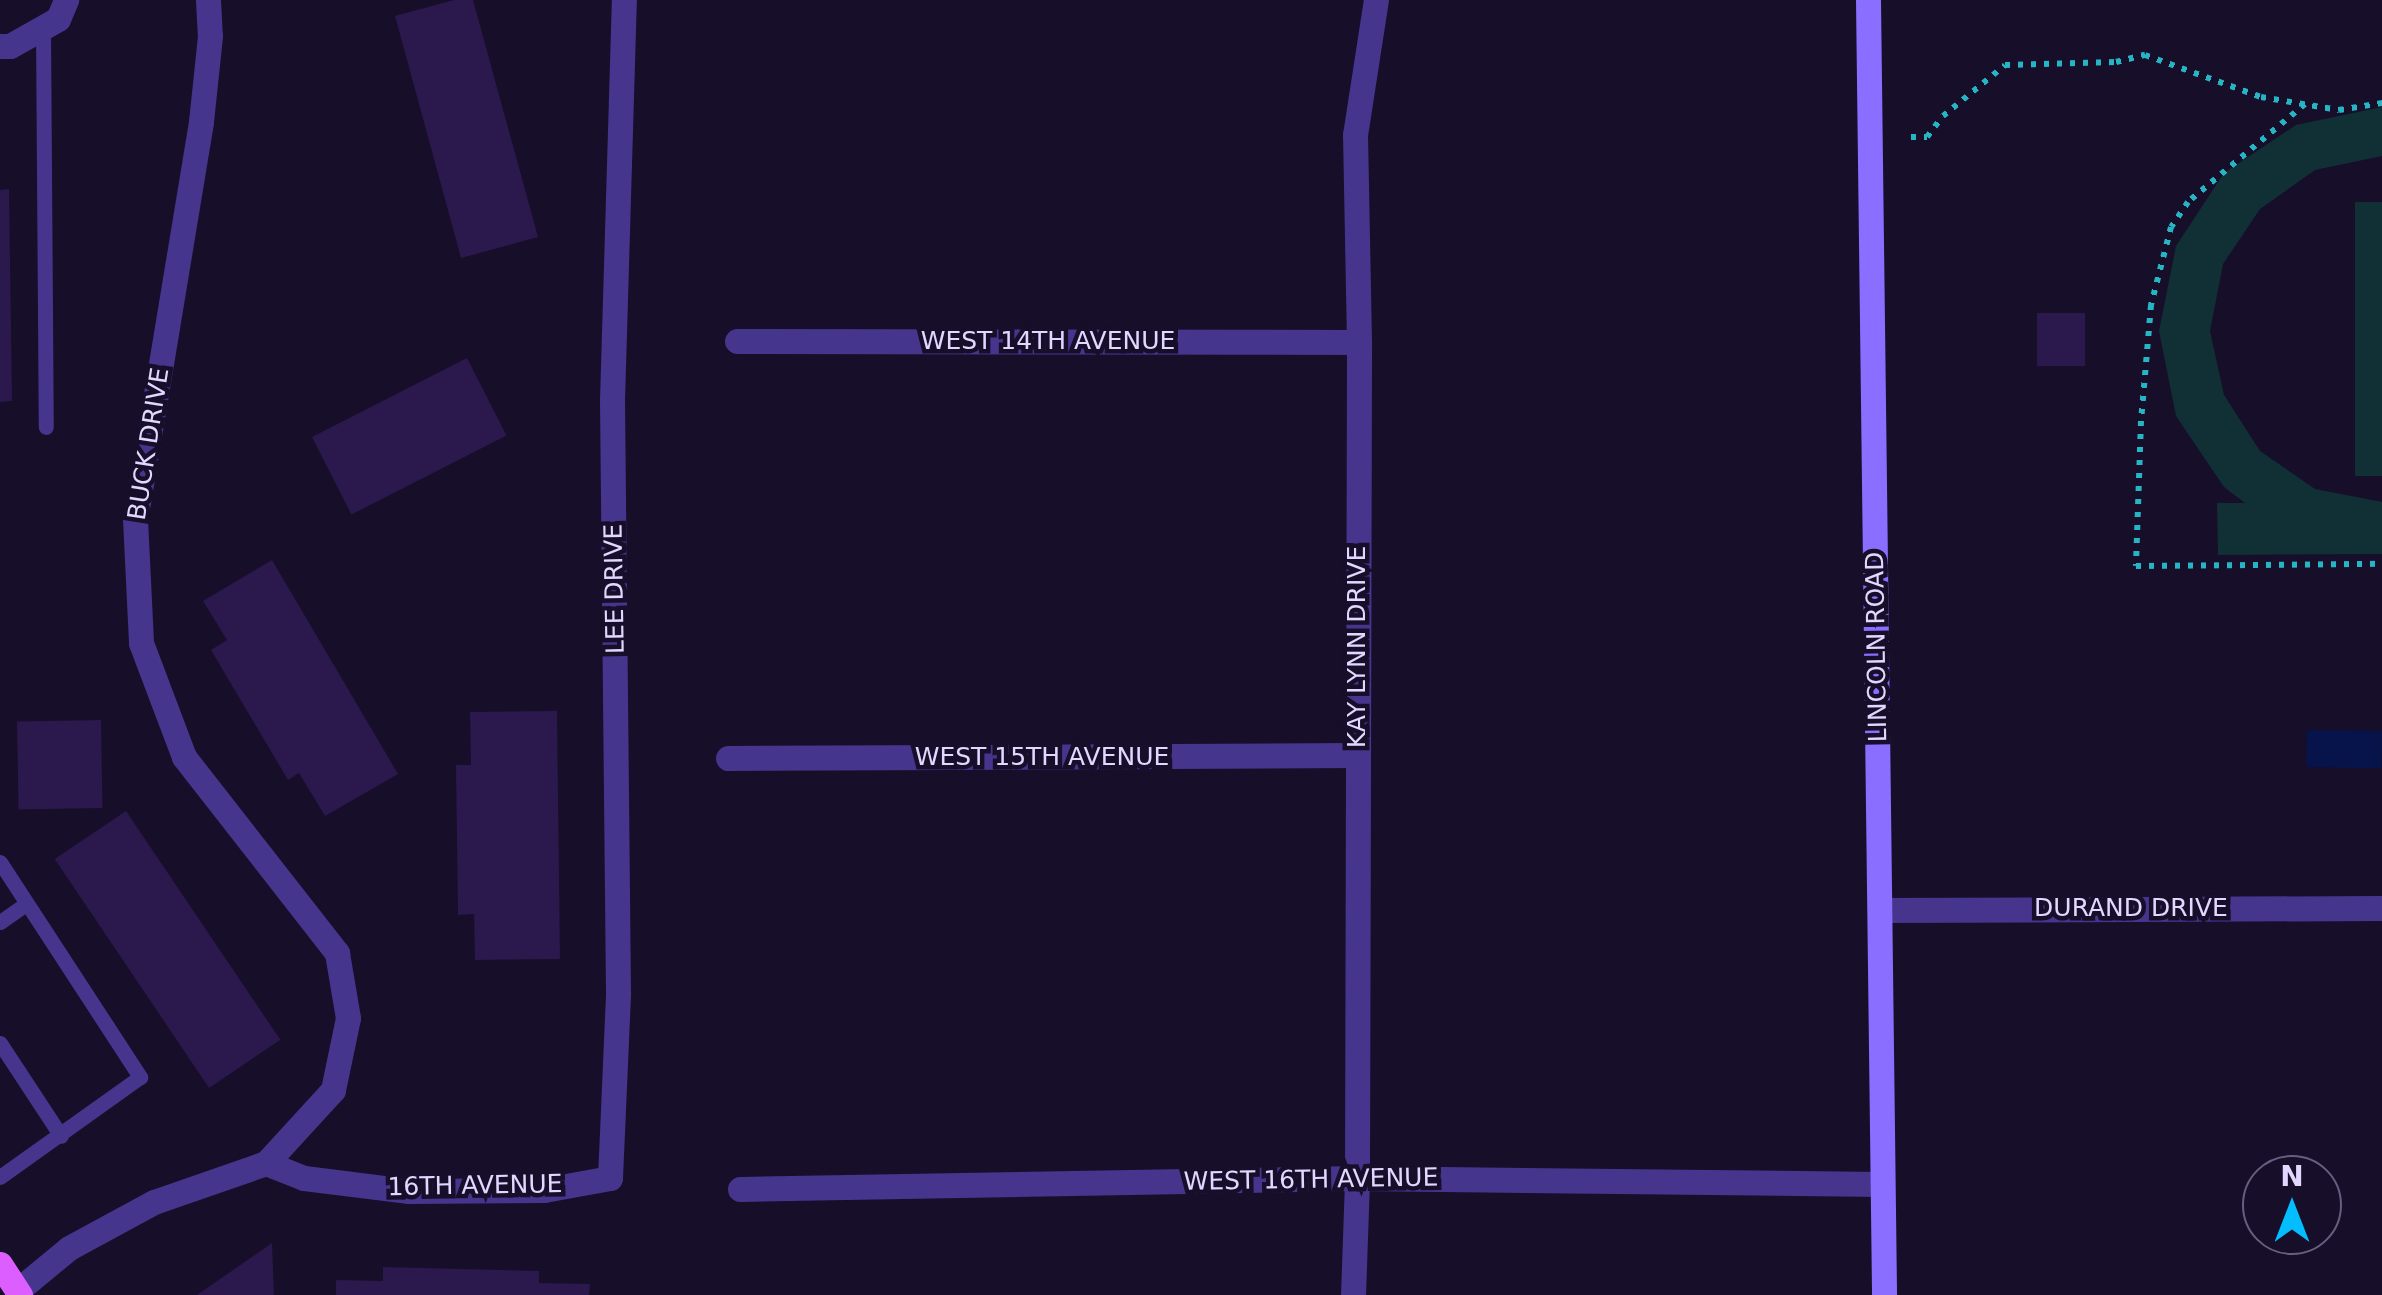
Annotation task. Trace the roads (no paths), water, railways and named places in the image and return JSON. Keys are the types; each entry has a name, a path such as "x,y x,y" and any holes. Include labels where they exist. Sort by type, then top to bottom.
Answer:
{"main road":[{"name":"LINCOLN ROAD","path":"1868,0 1884,1295"},
{"path":"0,1264 18,1293"}],"street":[{"path":"0,46 58,19 66,0"},
{"name":"BUCK DRIVE","path":"208,0 210,36 201,122 135,520 141,643 184,757 338,953 348,1018 333,1090 266,1163"},
{"name":"LEE DRIVE","path":"610,1178 618,993 612,400 624,0"},
{"name":"KAY LYNN DRIVE","path":"1353,1295 1358,1178 1359,342 1355,135 1376,0"},
{"name":"WEST 14TH AVENUE","path":"737,340 1359,342"},
{"name":"WEST 15TH AVENUE","path":"728,758 1356,755"},
{"name":"DURAND DRIVE","path":"1880,910 2382,908"},
{"path":"18,1293 69,1248 154,1202 266,1163"},
{"name":"16TH AVENUE","path":"266,1163 304,1178 410,1191 544,1190 610,1178"},
{"name":"WEST 16TH AVENUE","path":"740,1189 1358,1178 1882,1184"}],"lane":[{"path":"43,28 46,427"},
{"path":"0,862 24,905 140,1077 0,1177"},
{"path":"0,922 24,905"},
{"path":"0,1043 60,1136"}]}
